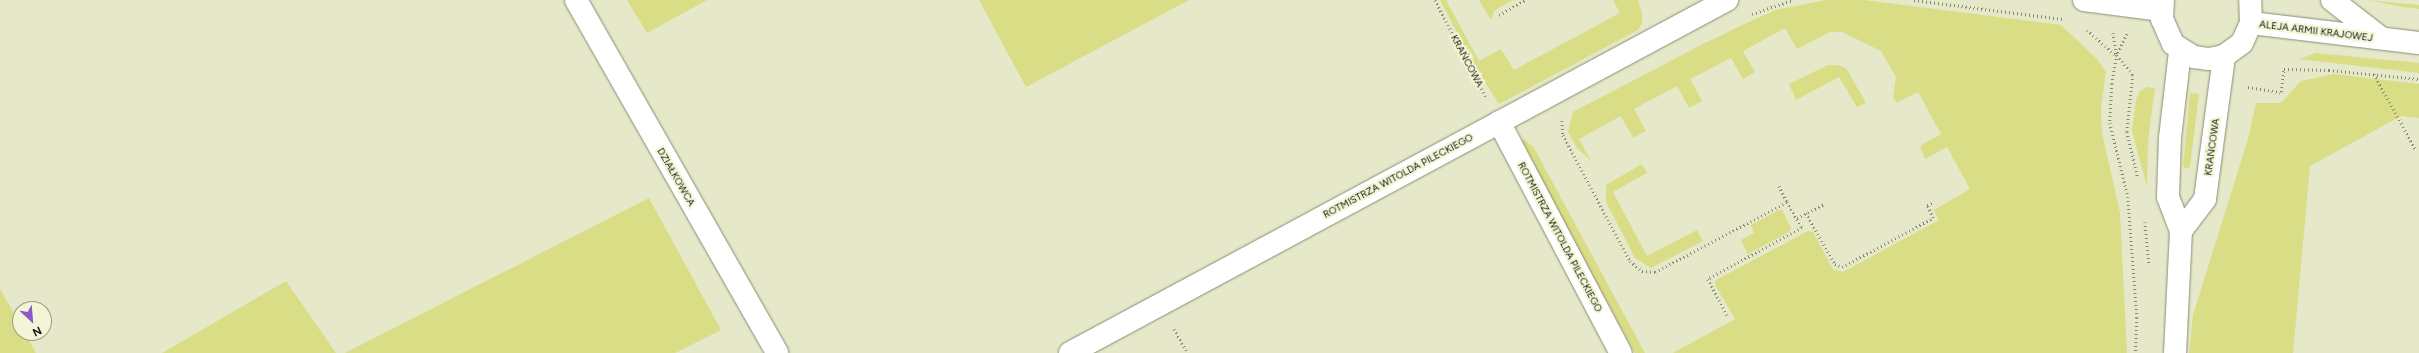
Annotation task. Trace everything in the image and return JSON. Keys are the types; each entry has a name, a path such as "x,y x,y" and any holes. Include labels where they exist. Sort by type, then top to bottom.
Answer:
{"street":[{"name":"DZIAŁKOWCA","path":"576,0 777,353"},
{"name":"ROTMISTRZA WITOLDA PILECKIEGO","path":"1070,353 1727,0"},
{"path":"2084,0 2133,6 2162,5 2167,37 2180,51 2194,57 2209,59 2224,56 2242,43 2251,24 2250,0"},
{"path":"2332,0 2381,38"},
{"name":"ALEJA ARMII KRAJOWEJ","path":"2251,24 2419,43"},
{"path":"2175,353 2181,231 2168,197 2170,138 2180,51"},
{"name":"KRAŃCOWA","path":"2181,231 2205,199 2224,56"},
{"name":"ROTMISTRZA WITOLDA PILECKIEGO","path":"1499,122 1621,353"}],"path":[{"name":"KRAŃCOWA","path":"1435,0 1499,122"},
{"path":"1498,15 1525,0"},
{"path":"1748,16 1794,0"},
{"path":"1914,0 2068,20"},
{"path":"2133,6 2127,35 2117,55 2112,84 2110,123 2128,197 2137,318 2136,353"},
{"path":"2111,26 2117,55 2133,75 2127,132 2140,182"},
{"path":"2246,87 2281,92 2284,69 2373,74 2419,79"},
{"path":"2373,74 2416,150"},
{"path":"1563,118 1563,136 1630,261 1642,272 1655,272 1788,202"},
{"path":"1728,317 1708,279 1802,228 1779,186"},
{"path":"1806,213 1834,264 1842,266 1933,218 1927,205 1934,202"},
{"path":"1797,218 1824,204"},
{"path":"2145,218 2150,270"},
{"path":"1171,323 1188,353"}],"green space":[{"path":"627,0 707,0 647,33"},
{"path":"979,0 1189,0 1026,87"},
{"path":"1440,0 1446,0 1479,61 1501,49 1514,70 1620,13 1613,0 1638,0 1642,13 1642,23 1638,30 1499,104 1474,65"},
{"path":"1479,0 1513,0 1495,10 1491,20"},
{"path":"1826,0 1864,0 2061,25 2097,59 2106,72 2101,109 2102,133 2120,213 2127,353 1673,353 1735,319 1715,285 1716,280 1808,231 1813,232 1833,269 1843,272 1939,220 1934,210 1970,189 1947,147 1925,159 1920,146 1941,134 1918,92 1896,103 1893,97 1896,77 1881,51 1842,32 1830,32 1797,49 1785,28 1743,51 1755,72 1743,79 1731,58 1690,79 1702,101 1689,108 1677,86 1634,109 1646,131 1633,138 1621,116 1579,139 1591,161 1577,148 1568,132 1573,112 1703,44 1776,10"},
{"path":"2367,0 2419,5 2419,9 2403,7"},
{"path":"2316,53 2419,63 2419,73 2299,59"},
{"path":"1828,65 1837,65 1846,68 1866,103 1857,107 1839,77 1796,100 1789,84"},
{"path":"2334,74 2419,84 2419,118 2401,116 2310,166 2293,353 2189,353 2193,315 2248,139 2256,103 2281,103 2301,81"},
{"path":"2147,87 2155,88 2148,141 2147,187 2132,131 2136,100 2140,91"},
{"path":"2190,93 2199,94 2190,167 2186,169 2183,166"},
{"path":"1524,139 1534,148 1645,353 1635,353 1520,142"},
{"path":"1642,164 1647,173 1613,192 1647,256 1697,230 1703,241 1651,268 1635,258 1606,202 1606,185"},
{"path":"649,198 721,330 675,353 345,353"},
{"path":"1779,210 1782,210 1791,228 1789,232 1748,254 1741,240 1754,233 1751,225"},
{"path":"286,281 336,353 162,353"},
{"path":"0,289 12,310 12,341 29,341 36,353 0,353"}]}
